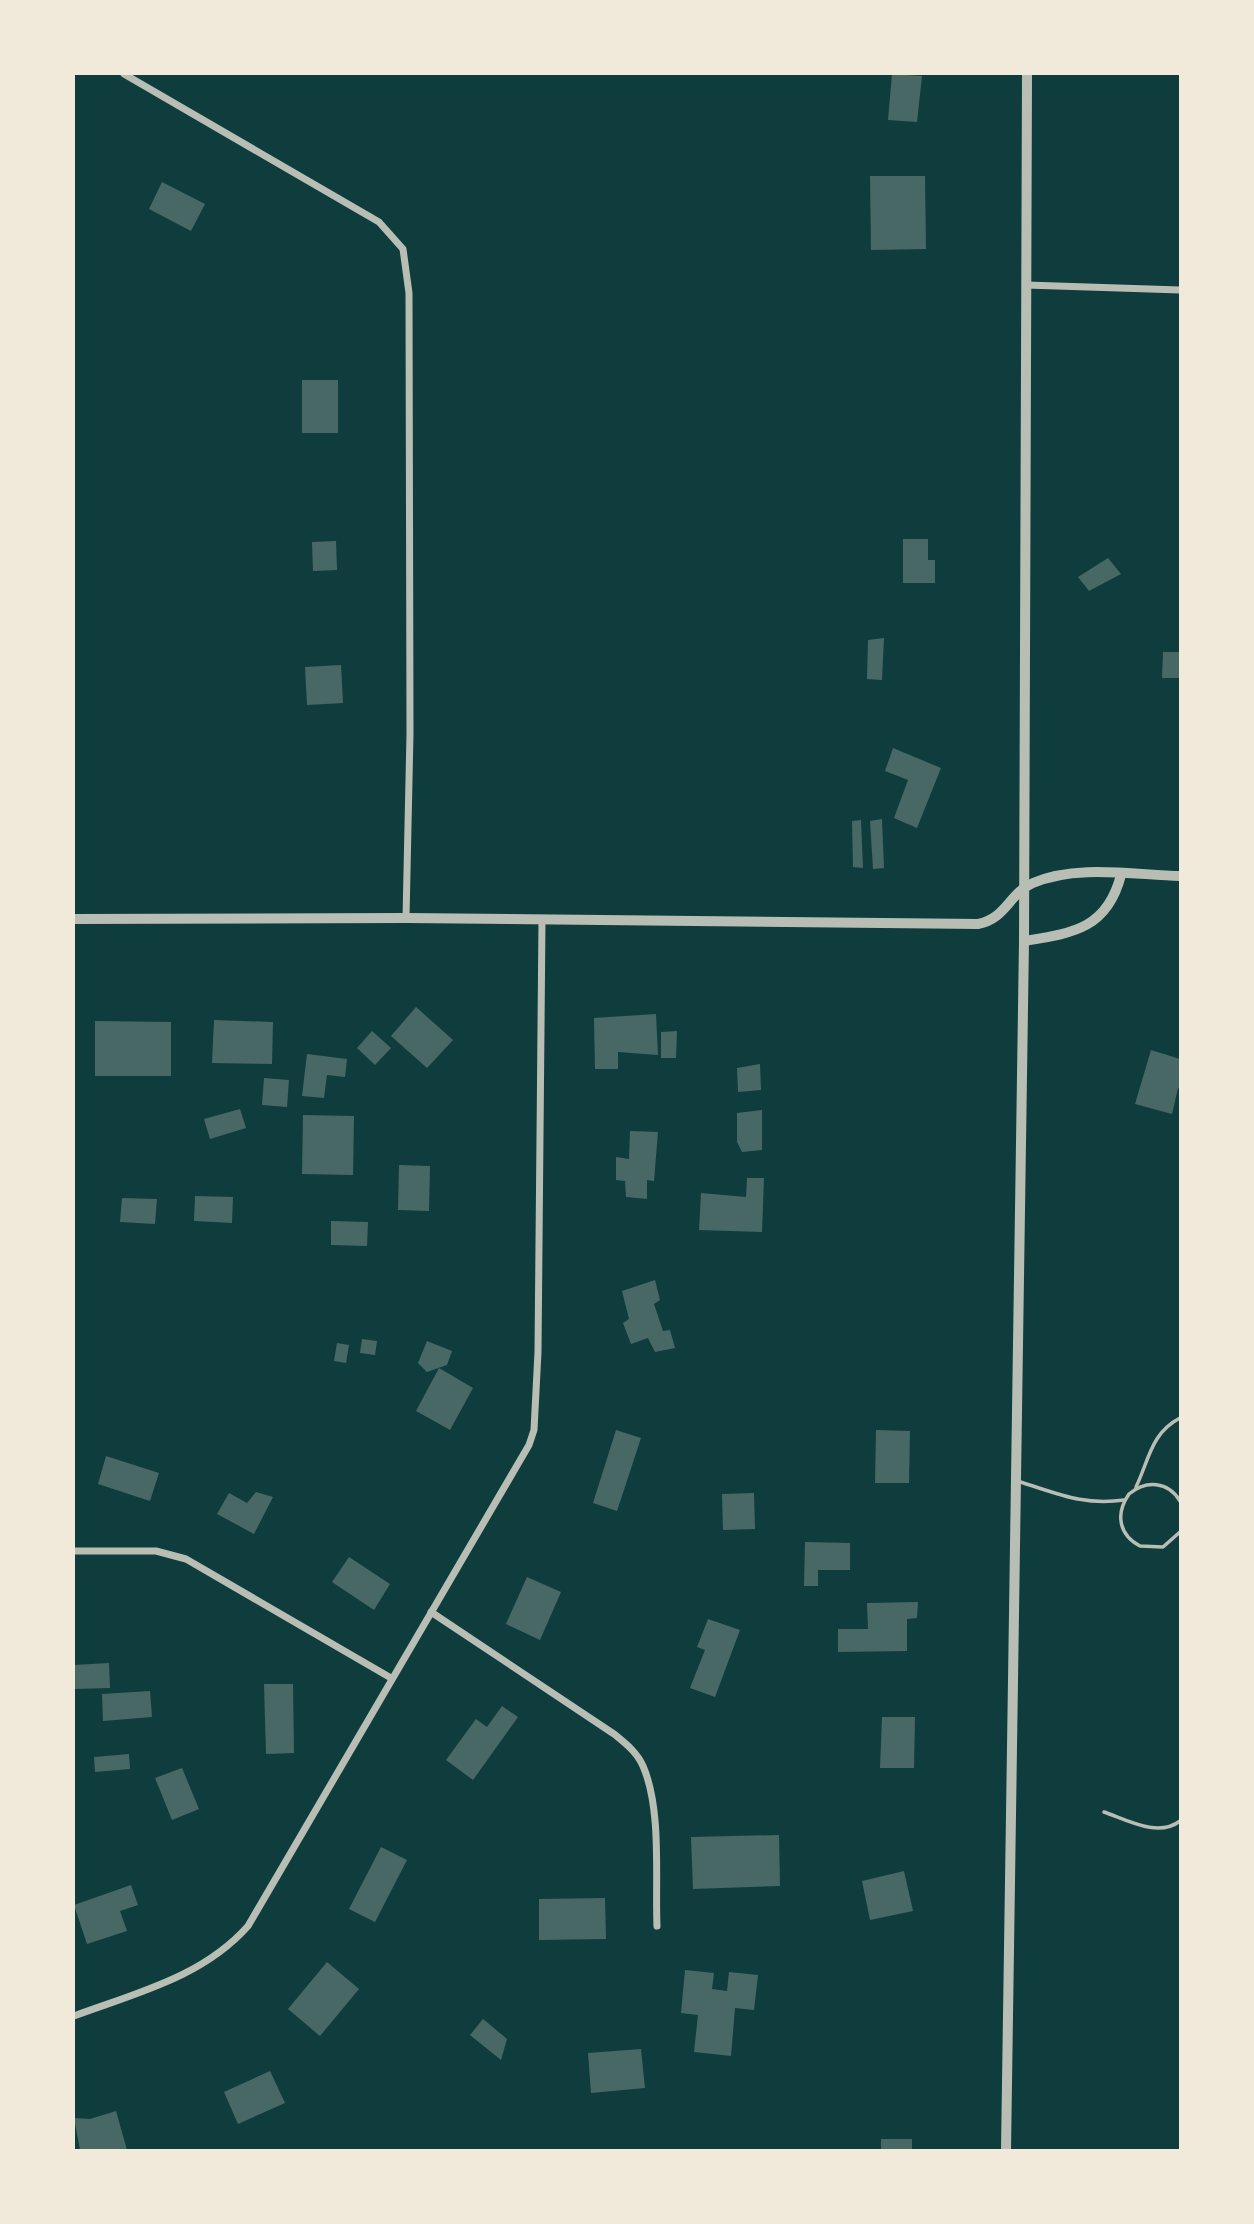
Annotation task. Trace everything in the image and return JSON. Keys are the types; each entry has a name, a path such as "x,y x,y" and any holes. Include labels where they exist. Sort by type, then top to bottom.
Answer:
{"street":[{"path":"124,74 379,222 403,249 410,293 410,734 406,918"},
{"path":"1006,2151 1024,941 1027,74"},
{"path":"1026,285 1181,290"},
{"path":"74,919 406,918 978,924 999,918 1024,887 1040,880 1075,874 1181,876"},
{"path":"1024,941 1066,934 1089,924 1111,905 1121,875"},
{"path":"74,2016 187,1974 229,1948 248,1926 391,1678 522,1461 534,1430 538,1352 542,920"},
{"path":"74,1551 156,1551 186,1559 391,1678"},
{"path":"431,1612 614,1734 629,1746 642,1764 653,1811 657,1926"}],"lane":[{"path":"1181,1418 1162,1431 1155,1441 1135,1489 1125,1500 1121,1523 1133,1542 1148,1548 1163,1547 1181,1532"},
{"path":"1016,1481 1081,1502 1101,1504 1125,1500"},
{"path":"1135,1489 1157,1484 1171,1490 1181,1501"},
{"path":"1104,1812 1153,1828 1170,1827 1181,1821"}],"building":[{"path":"892,74 922,76 917,122 888,120"},
{"path":"870,176 925,176 926,249 871,250"},
{"path":"162,182 205,204 191,231 149,209"},
{"path":"302,380 338,380 338,433 302,433"},
{"path":"903,539 928,539 928,560 935,560 935,583 903,583"},
{"path":"336,541 337,570 313,571 312,542"},
{"path":"1108,558 1121,574 1089,591 1078,577"},
{"path":"884,638 882,680 867,679 868,640"},
{"path":"1163,652 1180,652 1180,678 1162,678"},
{"path":"341,665 343,703 307,705 305,667"},
{"path":"893,748 941,768 917,828 894,818 908,780 885,771"},
{"path":"882,819 884,868 873,869 870,821"},
{"path":"861,820 863,868 853,867 852,821"},
{"path":"416,1007 453,1040 427,1068 391,1036"},
{"path":"656,1014 658,1055 618,1052 618,1069 595,1069 594,1018"},
{"path":"214,1020 273,1022 272,1064 212,1063"},
{"path":"95,1021 171,1022 171,1076 95,1076"},
{"path":"372,1031 391,1048 375,1065 357,1048"},
{"path":"677,1031 676,1058 661,1058 661,1032"},
{"path":"1151,1050 1180,1059 1180,1089 1178,1088 1172,1114 1135,1104"},
{"path":"307,1054 347,1059 345,1077 327,1075 324,1098 302,1096"},
{"path":"760,1064 761,1090 738,1092 737,1068"},
{"path":"264,1078 289,1080 287,1107 262,1105"},
{"path":"240,1109 246,1128 210,1139 204,1119"},
{"path":"762,1110 762,1150 742,1152 737,1142 737,1113"},
{"path":"303,1115 354,1116 353,1175 302,1174"},
{"path":"630,1131 658,1132 654,1181 647,1180 647,1199 626,1197 625,1181 616,1180 616,1157 629,1159"},
{"path":"399,1165 430,1166 429,1211 398,1210"},
{"path":"747,1178 764,1178 762,1232 699,1230 701,1193 746,1197"},
{"path":"195,1196 233,1197 232,1223 194,1221"},
{"path":"122,1198 157,1199 155,1224 120,1222"},
{"path":"331,1221 368,1222 367,1246 331,1245"},
{"path":"655,1280 660,1300 654,1304 663,1331 670,1330 675,1348 655,1352 648,1338 631,1344 623,1323 629,1319 622,1291"},
{"path":"362,1339 377,1341 375,1355 360,1353"},
{"path":"427,1341 452,1351 447,1365 427,1372 418,1363"},
{"path":"337,1343 349,1345 346,1363 334,1361"},
{"path":"439,1368 473,1388 450,1430 416,1411"},
{"path":"616,1430 641,1438 617,1511 593,1503"},
{"path":"876,1430 910,1431 909,1483 875,1483"},
{"path":"106,1456 159,1473 150,1501 98,1484"},
{"path":"256,1492 273,1497 254,1534 217,1514 229,1493 247,1503"},
{"path":"754,1493 755,1529 723,1530 722,1494"},
{"path":"805,1542 850,1543 850,1570 818,1570 818,1586 804,1586"},
{"path":"349,1557 390,1584 374,1610 332,1582"},
{"path":"527,1577 561,1592 540,1640 506,1624"},
{"path":"918,1602 917,1618 907,1619 907,1651 838,1652 838,1629 868,1629 867,1603"},
{"path":"708,1619 740,1630 715,1697 690,1688 705,1650 697,1647"},
{"path":"109,1663 110,1688 74,1689 74,1665"},
{"path":"264,1684 293,1684 294,1753 266,1754"},
{"path":"150,1691 152,1717 103,1721 102,1694"},
{"path":"502,1706 518,1717 473,1780 446,1760 476,1719 487,1727"},
{"path":"882,1717 915,1717 914,1768 880,1768"},
{"path":"129,1754 130,1769 95,1772 94,1757"},
{"path":"182,1768 199,1809 172,1820 155,1778"},
{"path":"779,1835 780,1886 693,1889 691,1837"},
{"path":"381,1847 407,1860 375,1922 349,1909"},
{"path":"904,1871 913,1911 870,1920 862,1881"},
{"path":"131,1885 138,1905 120,1911 127,1931 87,1944 74,1905"},
{"path":"605,1898 606,1939 539,1940 539,1899"},
{"path":"327,1962 359,1989 320,2036 288,2009"},
{"path":"685,1970 714,1973 712,1989 727,1991 729,1972 758,1975 754,2010 735,2008 731,2056 694,2052 698,2015 681,2013"},
{"path":"483,2019 507,2039 501,2060 470,2035"},
{"path":"641,2049 645,2088 591,2093 588,2053"},
{"path":"270,2071 285,2103 238,2124 224,2092"},
{"path":"116,2111 127,2150 80,2150 74,2118 90,2119"},
{"path":"881,2139 912,2139 912,2150 881,2150"}]}
